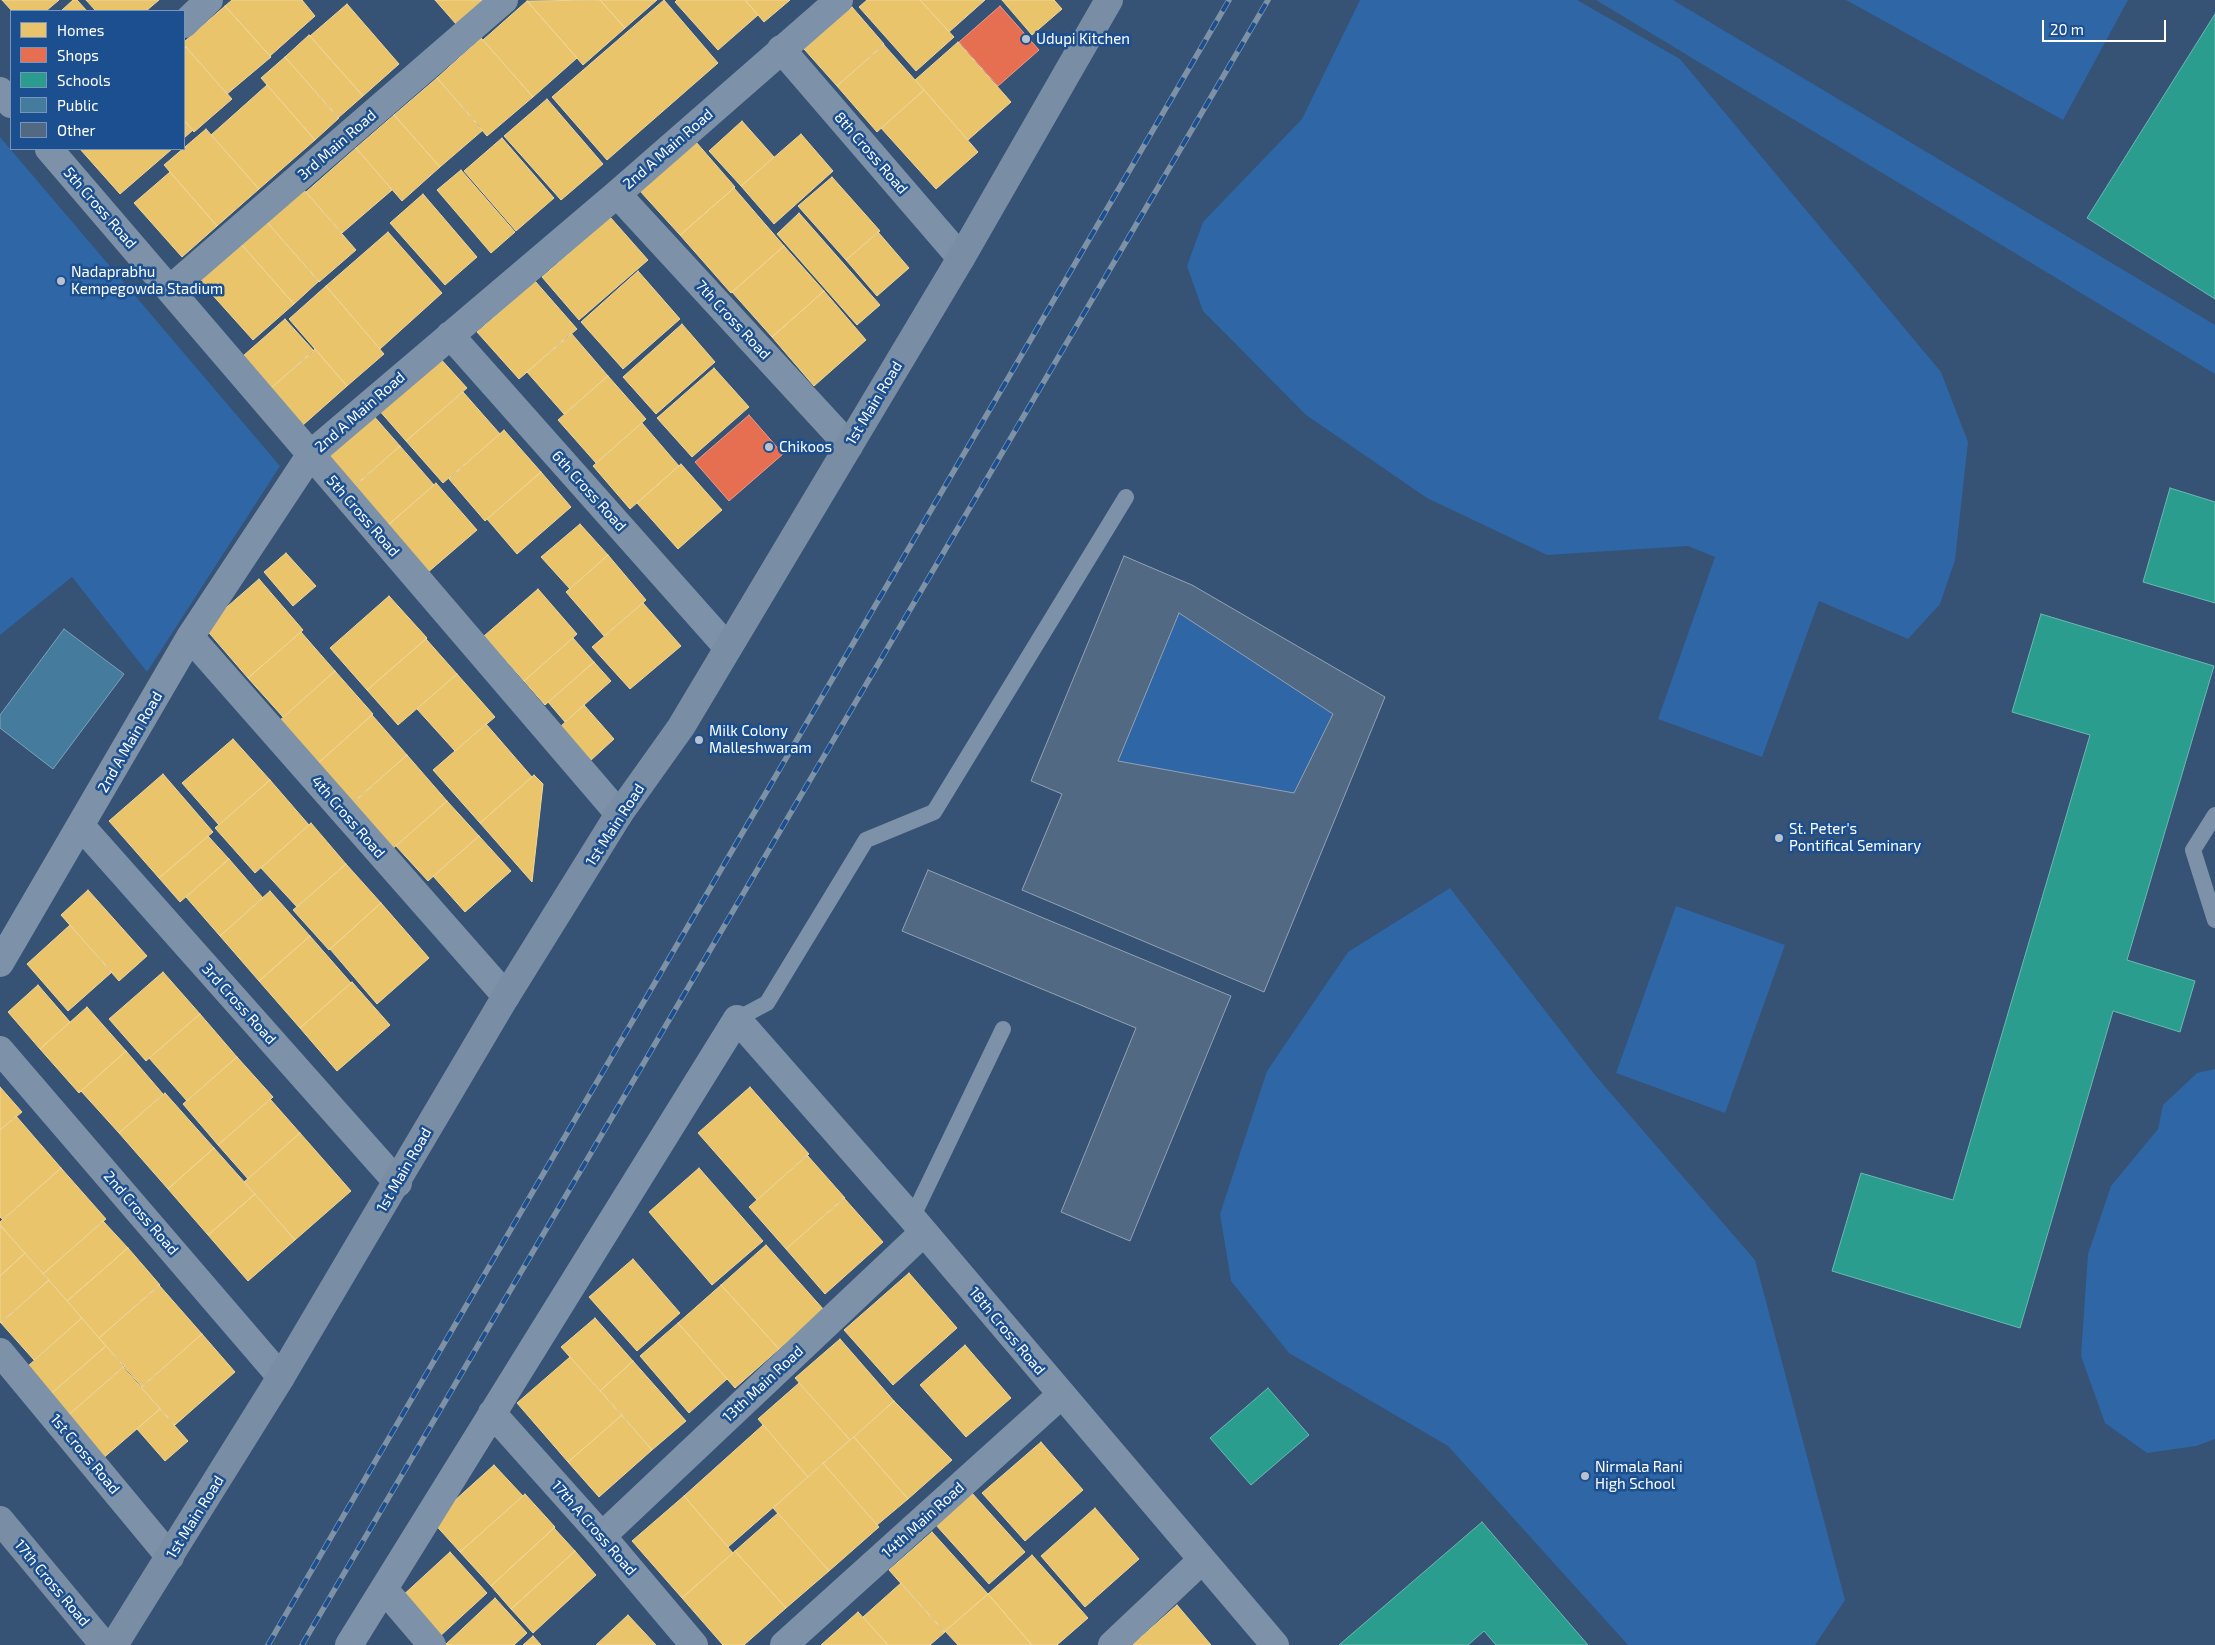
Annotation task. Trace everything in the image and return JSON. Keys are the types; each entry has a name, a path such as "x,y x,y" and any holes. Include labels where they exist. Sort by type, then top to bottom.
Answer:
{"main road":[{"name":"1st Main Road","path":"114,1645 281,1377 398,1182 506,996 619,814 681,728 961,258 1109,0"},
{"name":"17th Cross Road","path":"0,1520 104,1645"}],"street":[{"path":"185,23 209,0"},
{"name":"3rd Main Road","path":"170,289 504,0"},
{"name":"2nd A Main Road","path":"0,963 190,637 311,454 617,194 839,0"},
{"name":"8th Cross Road","path":"781,49 961,258"},
{"path":"0,91 10,103"},
{"name":"5th Cross Road","path":"50,150 619,814"},
{"name":"7th Cross Road","path":"617,194 849,446"},
{"name":"6th Cross Road","path":"450,335 728,648"},
{"name":"4th Cross Road","path":"190,637 506,996"},
{"name":"3rd Cross Road","path":"80,826 398,1182"},
{"path":"349,1645 737,1019"},
{"name":"18th Cross Road","path":"737,1019 918,1225 1274,1645"},
{"name":"2nd Cross Road","path":"0,1050 281,1377"},
{"name":"13th Main Road","path":"602,1536 918,1225"},
{"name":"1st Cross Road","path":"0,1352 170,1557"},
{"name":"14th Main Road","path":"784,1645 1061,1395"},
{"name":"17th A Cross Road","path":"492,1413 602,1536 694,1645"},
{"path":"1112,1645 1202,1560"},
{"path":"384,1589 432,1645"}],"lane":[{"path":"737,1019 766,1003 866,840 934,812 1126,497"},
{"path":"2215,816 2193,850 2215,920"},
{"path":"918,1225 1003,1029"}],"shaded area":[{"path":"1360,0 1577,0 1680,59 1941,372 1968,442 1955,560 1940,604 1908,639 1819,601 1762,757 1658,719 1715,557 1688,546 1547,555 1427,498 1306,415 1203,311 1187,266 1203,222 1302,119"},
{"path":"1596,0 1673,0 2215,325 2215,374"},
{"path":"1846,0 2128,0 2063,120"},
{"name":"Nadaprabhu Kempegowda Stadium","path":"0,137 280,466 147,672 72,577 0,635"},
{"path":"1179,613 1333,714 1294,793 1118,761"},
{"path":"1450,888 1595,1075 1755,1260 1845,1600 1815,1645 1628,1645 1448,1446 1289,1353 1231,1281 1220,1214 1267,1071 1348,952"},
{"path":"1676,906 1785,945 1725,1113 1616,1073"},
{"path":"2215,1069 2215,1439 2196,1446 2147,1453 2105,1423 2081,1356 2088,1254 2111,1186 2158,1129 2163,1105 2197,1073"}],"building: Homes":[{"path":"2,0 59,0 47,10 11,10"},
{"path":"73,0 77,0 86,10 62,10"},
{"path":"86,0 159,0 147,10 95,10"},
{"path":"232,0 302,0 315,16 270,56 225,6"},
{"path":"435,0 483,0 456,24"},
{"path":"600,0 657,0 625,28"},
{"path":"600,0 625,28 583,65 527,1"},
{"path":"664,0 718,63 607,160 552,97"},
{"path":"677,0 745,0 758,15 718,50 675,2"},
{"path":"745,0 790,0 764,22"},
{"path":"867,0 920,0 954,37 916,71 859,7"},
{"path":"920,0 985,0 949,32"},
{"path":"1002,0 1054,0 1062,9 1032,35"},
{"path":"527,1 577,58 533,97 483,40"},
{"path":"347,4 399,64 363,96 310,36"},
{"path":"225,6 271,57 227,94 185,46 185,41"},
{"path":"852,7 884,44 837,86 804,49"},
{"path":"309,35 363,96 338,118 285,57"},
{"path":"481,38 533,97 487,136 437,78"},
{"path":"958,42 1011,102 968,140 915,80"},
{"path":"884,45 924,90 877,132 837,86"},
{"path":"185,48 232,99 194,132 185,121"},
{"path":"285,57 339,118 315,140 261,78"},
{"path":"437,78 483,130 440,167 394,115"},
{"path":"267,85 315,140 259,189 211,135"},
{"path":"924,90 978,152 936,189 881,128"},
{"path":"547,99 603,164 561,200 504,136"},
{"path":"394,115 440,167 402,201 356,148"},
{"path":"185,121 193,130 185,137"},
{"path":"742,121 774,157 741,186 709,151"},
{"path":"206,129 259,189 217,226 164,165 182,150 185,150 185,147"},
{"path":"801,134 833,171 774,224 741,186"},
{"path":"502,138 554,198 516,231 464,171"},
{"path":"696,142 735,187 680,235 640,191"},
{"path":"356,148 392,190 342,233 306,192"},
{"path":"81,150 171,150 120,194"},
{"path":"461,170 515,232 491,253 437,190"},
{"path":"170,172 217,226 182,257 134,203"},
{"path":"832,177 880,231 846,260 798,206"},
{"path":"734,188 784,246 731,293 680,235"},
{"path":"303,189 356,250 319,282 266,221"},
{"path":"423,194 477,257 445,285 390,223"},
{"path":"799,213 880,305 857,325 777,234"},
{"path":"610,217 648,260 579,320 542,277"},
{"path":"266,221 319,281 294,304 241,244"},
{"path":"388,232 442,293 380,349 326,286"},
{"path":"878,232 909,268 877,296 846,260"},
{"path":"242,245 294,304 253,340 200,281"},
{"path":"784,246 824,291 772,337 732,292"},
{"path":"638,271 680,319 623,369 581,322"},
{"path":"535,281 577,329 519,379 477,332"},
{"path":"326,286 384,354 347,386 289,319"},
{"path":"824,291 866,340 814,386 772,337"},
{"path":"285,319 314,351 271,388 243,356"},
{"path":"682,324 715,362 656,414 623,377"},
{"path":"571,333 608,376 564,414 527,372"},
{"path":"315,349 347,386 303,425 271,388"},
{"path":"438,356 467,388 406,441 378,409"},
{"path":"714,368 749,407 692,457 657,418"},
{"path":"608,376 646,419 596,463 558,420"},
{"path":"463,392 500,434 443,483 406,441"},
{"path":"372,414 400,446 354,486 326,454"},
{"path":"642,423 679,466 630,509 593,466"},
{"path":"504,430 541,472 485,521 449,479"},
{"path":"400,446 434,485 387,526 353,488"},
{"path":"681,464 722,510 678,549 637,503"},
{"path":"541,472 571,507 517,554 487,519"},
{"path":"436,483 477,530 427,573 387,526"},
{"path":"580,524 608,555 570,589 541,557"},
{"path":"286,553 316,586 293,606 264,572"},
{"path":"608,555 646,600 604,636 566,592"},
{"path":"259,579 303,630 248,678 204,627"},
{"path":"538,589 577,634 524,681 484,636"},
{"path":"389,596 427,638 367,690 330,648"},
{"path":"643,603 681,646 630,689 592,647"},
{"path":"301,632 335,671 283,717 248,678"},
{"path":"573,638 594,662 545,705 524,681"},
{"path":"426,639 457,674 398,725 367,690"},
{"path":"594,662 611,681 565,722 548,702"},
{"path":"335,671 373,714 316,765 278,722"},
{"path":"457,674 495,717 455,751 417,709"},
{"path":"584,705 614,739 590,761 560,727"},
{"path":"372,715 407,755 351,805 316,765"},
{"path":"486,724 532,777 480,823 433,770"},
{"path":"233,739 270,780 219,825 182,783"},
{"path":"407,755 447,801 391,850 351,804"},
{"path":"163,774 213,832 159,878 109,821"},
{"path":"534,775 543,784 532,882 480,823"},
{"path":"270,780 309,825 255,873 215,828"},
{"path":"447,801 479,836 428,881 396,846"},
{"path":"311,823 346,864 297,907 261,868"},
{"path":"208,836 229,859 180,902 159,878"},
{"path":"479,836 511,871 465,912 433,876"},
{"path":"229,859 263,898 220,936 186,897"},
{"path":"346,864 381,903 329,950 293,910"},
{"path":"88,890 147,956 119,981 61,915"},
{"path":"270,891 310,936 259,981 220,936"},
{"path":"381,903 429,958 377,1004 330,949"},
{"path":"70,925 112,972 68,1011 27,964"},
{"path":"310,936 351,983 300,1028 259,981"},
{"path":"163,972 200,1014 146,1061 109,1019"},
{"path":"352,982 390,1025 337,1071 300,1028"},
{"path":"38,985 70,1022 40,1049 8,1012"},
{"path":"87,1007 126,1051 79,1093 40,1049"},
{"path":"200,1014 237,1057 187,1101 149,1058"},
{"path":"126,1051 163,1094 119,1133 81,1091"},
{"path":"237,1057 273,1097 218,1145 183,1104"},
{"path":"0,1087 22,1112 0,1130"},
{"path":"750,1087 809,1154 757,1200 698,1133"},
{"path":"165,1093 214,1148 168,1189 119,1133"},
{"path":"270,1099 300,1133 248,1179 218,1145"},
{"path":"16,1116 61,1168 3,1220 0,1217 0,1130"},
{"path":"300,1133 351,1191 295,1240 244,1182"},
{"path":"214,1148 255,1194 208,1235 168,1189"},
{"path":"807,1155 845,1198 786,1249 749,1207"},
{"path":"61,1168 106,1219 43,1274 0,1225 0,1222"},
{"path":"699,1168 763,1241 712,1285 649,1212"},
{"path":"255,1194 295,1240 248,1281 208,1235"},
{"path":"844,1198 883,1242 825,1294 786,1249"},
{"path":"103,1221 128,1248 67,1301 43,1274"},
{"path":"0,1225 25,1253 0,1276"},
{"path":"766,1245 824,1310 779,1349 721,1285"},
{"path":"128,1248 160,1285 99,1338 67,1301"},
{"path":"25,1253 49,1280 0,1323 0,1276"},
{"path":"633,1259 680,1313 637,1351 589,1297"},
{"path":"909,1273 957,1328 893,1385 844,1330"},
{"path":"49,1280 82,1318 34,1360 1,1323"},
{"path":"159,1285 202,1334 142,1387 99,1338"},
{"path":"721,1285 779,1349 735,1388 678,1323"},
{"path":"82,1318 106,1346 43,1401 19,1374"},
{"path":"595,1318 633,1361 600,1391 561,1347"},
{"path":"678,1323 727,1379 689,1413 640,1356"},
{"path":"202,1334 235,1372 175,1425 141,1387"},
{"path":"840,1339 894,1401 850,1440 795,1378"},
{"path":"965,1345 1011,1398 966,1437 920,1385"},
{"path":"106,1346 125,1366 65,1418 47,1397"},
{"path":"570,1357 622,1415 568,1462 517,1403"},
{"path":"633,1361 686,1421 652,1450 600,1391"},
{"path":"123,1367 160,1409 101,1460 65,1418"},
{"path":"799,1383 850,1440 808,1477 758,1419"},
{"path":"894,1401 952,1460 908,1499 854,1437"},
{"path":"160,1409 188,1441 165,1461 137,1429"},
{"path":"622,1415 652,1450 599,1497 568,1462"},
{"path":"763,1425 808,1477 728,1547 684,1496"},
{"path":"854,1437 908,1499 877,1525 823,1463"},
{"path":"1041,1442 1083,1490 1025,1541 982,1493"},
{"path":"823,1463 879,1527 829,1571 773,1508"},
{"path":"494,1465 523,1496 460,1552 432,1521"},
{"path":"971,1492 1025,1552 989,1584 935,1524"},
{"path":"525,1494 555,1527 491,1586 460,1552"},
{"path":"684,1496 733,1553 682,1598 632,1541"},
{"path":"1095,1508 1139,1559 1085,1607 1041,1556"},
{"path":"778,1513 829,1571 786,1608 735,1551"},
{"path":"554,1528 575,1551 511,1609 491,1586"},
{"path":"932,1532 988,1594 944,1632 889,1570"},
{"path":"575,1551 596,1575 533,1633 511,1609"},
{"path":"735,1551 786,1608 744,1645 723,1645 682,1598"},
{"path":"450,1552 487,1593 438,1638 400,1598"},
{"path":"1032,1555 1088,1618 1057,1645 1032,1645 988,1594"},
{"path":"901,1583 945,1632 930,1645 888,1645 863,1617"},
{"path":"988,1594 1032,1645 958,1645 945,1631"},
{"path":"495,1598 527,1633 514,1645 445,1645"},
{"path":"1177,1605 1211,1645 1133,1644"},
{"path":"858,1612 888,1645 821,1645"},
{"path":"628,1615 656,1645 596,1645"},
{"path":"533,1636 541,1645 523,1645"}],"building: Shops":[{"path":"1000,6 1039,50 998,86 959,42"},
{"path":"749,415 783,454 729,501 695,462"}],"building: Schools":[{"path":"2215,14 2215,299 2087,218"},
{"path":"2170,488 2215,502 2215,603 2143,582"},
{"path":"2041,614 2214,666 2127,960 2195,981 2180,1032 2113,1011 2020,1328 1832,1271 1861,1173 1953,1200 2090,735 2012,712"},
{"path":"1268,1388 1309,1435 1251,1485 1210,1438"},
{"path":"1482,1522 1588,1645 1496,1645 1484,1631 1468,1645 1339,1645"}],"building: Public":[{"path":"64,629 124,674 53,769 0,728 0,715"}],"building: Other":[{"path":"1124,556 1192,585 1385,697 1264,992 1022,890 1062,794 1031,781","holes":["1179,613 1333,714 1294,793 1118,761"]},
{"path":"928,870 1231,996 1130,1241 1061,1212 1136,1028 902,931"}],"railway":[{"path":"268,1645 1229,0"},
{"path":"302,1645 1268,0"}],"place":[{"name":"Udupi Kitchen","path":"1026,39"},
{"name":"Nadaprabhu Kempegowda Stadium","path":"61,281"},
{"name":"Chikoos","path":"769,447"},
{"name":"Milk Colony Malleshwaram","path":"699,740"},
{"name":"St. Peter's Pontifical Seminary","path":"1779,838"},
{"name":"Nirmala Rani High School","path":"1585,1476"}]}
